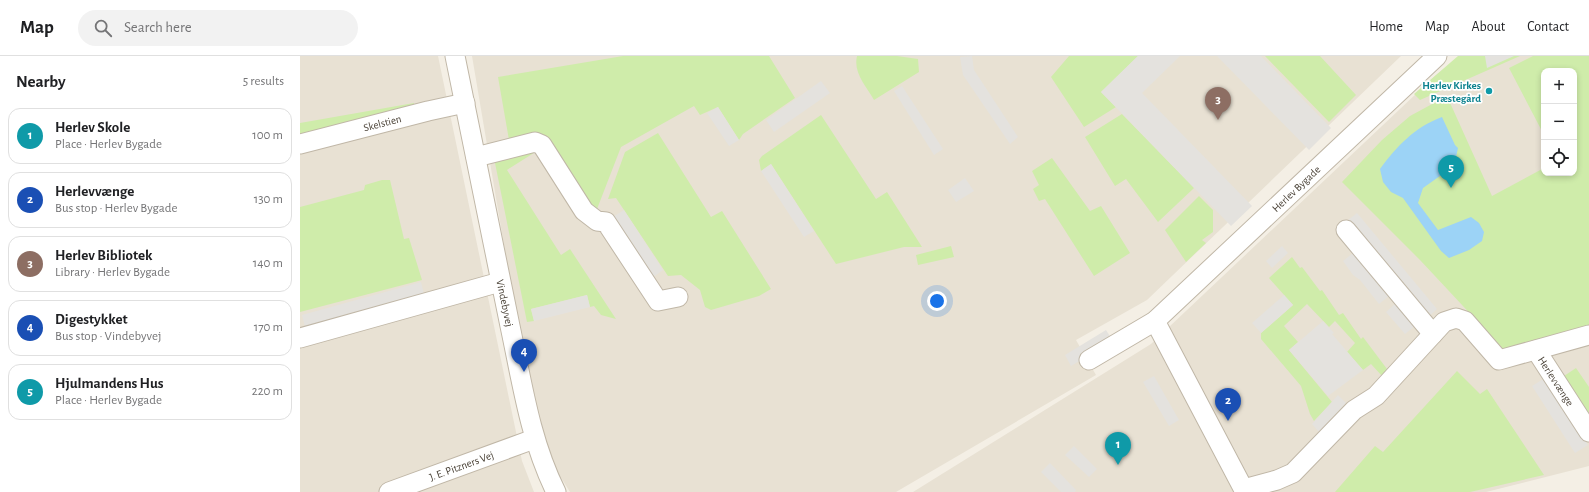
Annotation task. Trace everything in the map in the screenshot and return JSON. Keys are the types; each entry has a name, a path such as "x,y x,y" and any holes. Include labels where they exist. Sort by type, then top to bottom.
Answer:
{"street":[{"name":"Vindebyvej","path":"456,56 500,282 534,439 545,471 556,492"},
{"name":"Herlev Bygade","path":"1089,360 1156,321 1437,56"},
{"name":"Skelstien","path":"300,144 465,103"},
{"path":"476,157 535,142 542,145 584,211 597,221 606,222 658,301 678,297"},
{"path":"1346,230 1433,334"},
{"path":"300,338 500,282"},
{"name":"Herlevvænge","path":"1244,490 1277,480 1293,473 1354,410 1376,396 1444,322 1456,318 1465,321 1499,360 1589,335"},
{"path":"1156,321 1244,490"},
{"name":"Herlevvænge","path":"1536,350 1589,432"},
{"name":"J. E. Pitzners Vej","path":"389,492 534,439"}],"shaded area":[{"path":"300,56 438,56 522,461 534,492 300,492"},
{"path":"472,56 1401,56 1147,300 1076,340 1096,375 896,492 570,492 540,444 517,322"},
{"path":"972,56 974,70 1018,137 1010,144 963,75 960,57"},
{"path":"1138,56 1180,56 1142,93 1252,206 1231,226 1101,92"},
{"path":"1217,56 1261,56 1331,128 1309,150"},
{"path":"1461,56 1589,56 1589,466 1486,492 913,492 1151,344 1436,75"},
{"path":"1485,56 1514,56 1487,68"},
{"path":"821,81 830,93 774,132 766,120"},
{"path":"902,86 943,149 934,155 894,91"},
{"path":"718,107 739,140 729,146 707,113"},
{"path":"771,164 814,231 804,237 761,171"},
{"path":"965,178 974,191 956,202 948,190"},
{"path":"624,210 663,270 652,278 613,217"},
{"path":"1357,213 1437,309 1427,318 1347,221"},
{"path":"1282,246 1288,253 1272,268 1266,261"},
{"path":"1353,253 1370,271 1389,296 1379,304 1360,280 1353,275 1343,261"},
{"path":"421,282 424,294 305,327 302,315"},
{"path":"587,295 590,307 534,321 531,309"},
{"path":"1284,295 1293,305 1261,333 1252,323"},
{"path":"1396,303 1415,326 1405,334 1386,312"},
{"path":"1323,321 1334,333 1332,334 1363,370 1328,396 1289,350"},
{"path":"1106,330 1113,341 1071,366 1065,355"},
{"path":"1154,376 1179,420 1169,426 1143,382"},
{"path":"1545,378 1588,445 1575,453 1532,386"},
{"path":"1338,395 1346,403 1319,432 1312,424"},
{"path":"1074,446 1097,469 1089,477 1065,455"},
{"path":"1050,463 1076,490 1075,492 1061,492 1041,472"}],"green space":[{"path":"623,56 769,56 795,98 743,134 739,140 718,107 700,115 694,106 621,147 597,209 591,208 545,137 509,140 498,77"},
{"path":"857,56 897,56 918,59 919,72 874,100 859,74 856,62"},
{"path":"1069,56 1138,56 1101,92 1116,107 1084,127 1051,77"},
{"path":"1265,56 1320,56 1356,95 1329,122"},
{"path":"1458,56 1520,56 1420,100 1414,94"},
{"path":"1533,56 1589,56 1589,326 1505,351 1420,260 1342,182 1382,140 1410,116 1447,96 1492,196 1541,170 1541,176 1577,176 1577,68 1541,68 1541,129 1509,68"},
{"path":"414,103 414,110 300,139 300,123"},
{"path":"1122,114 1194,188 1158,222 1126,179 1115,186 1085,137"},
{"path":"821,115 876,199 887,192 922,247 904,247 836,264 771,164 761,171 759,160 762,156"},
{"path":"658,133 711,217 722,211 771,289 759,296 711,310 705,307 700,290 681,275 668,276 616,198 608,199 625,152"},
{"path":"537,151 507,170 561,255 570,249 616,319 601,315 594,306 590,307 587,295 531,309 534,321 527,322 494,158"},
{"path":"1052,158 1090,211 1101,206 1130,253 1094,276 1045,199 1039,201 1033,189 1039,185 1032,171"},
{"path":"382,180 390,180 404,239 409,238 422,280 300,312 300,207 364,190 365,185"},
{"path":"1199,196 1213,210 1213,232 1202,240 1206,243 1186,262 1165,230"},
{"path":"951,246 954,257 918,265 916,255"},
{"path":"1292,257 1300,268 1302,267 1320,291 1322,290 1339,315 1343,313 1361,339 1363,337 1387,369 1382,376 1371,364 1363,370 1347,352 1355,343 1335,321 1329,327 1307,304 1284,326 1298,342 1289,350 1332,402 1314,421 1310,414 1301,386 1261,339 1261,333 1293,305 1269,278"},
{"path":"1576,368 1589,387 1589,415 1564,376"},
{"path":"1457,371 1480,394 1487,389 1544,475 1470,492 1335,492 1375,446 1383,452"}],"water":[{"path":"1442,117 1455,145 1458,148 1454,166 1423,188 1418,203 1438,230 1471,217 1479,223 1484,232 1482,241 1469,250 1449,258 1441,251 1403,198 1391,192 1383,182 1380,169 1407,138 1423,126"}],"place":[{"name":"Herlev Kirkes Præstegård","path":"1489,91"},
{"name":"Herlev Bibliotek","path":"1218,120"},
{"name":"Hjulmandens Hus","path":"1451,188"},
{"name":"Digestykket","path":"524,372"},
{"name":"Herlevvænge","path":"1228,421"},
{"name":"Herlev Skole","path":"1118,465"}]}
